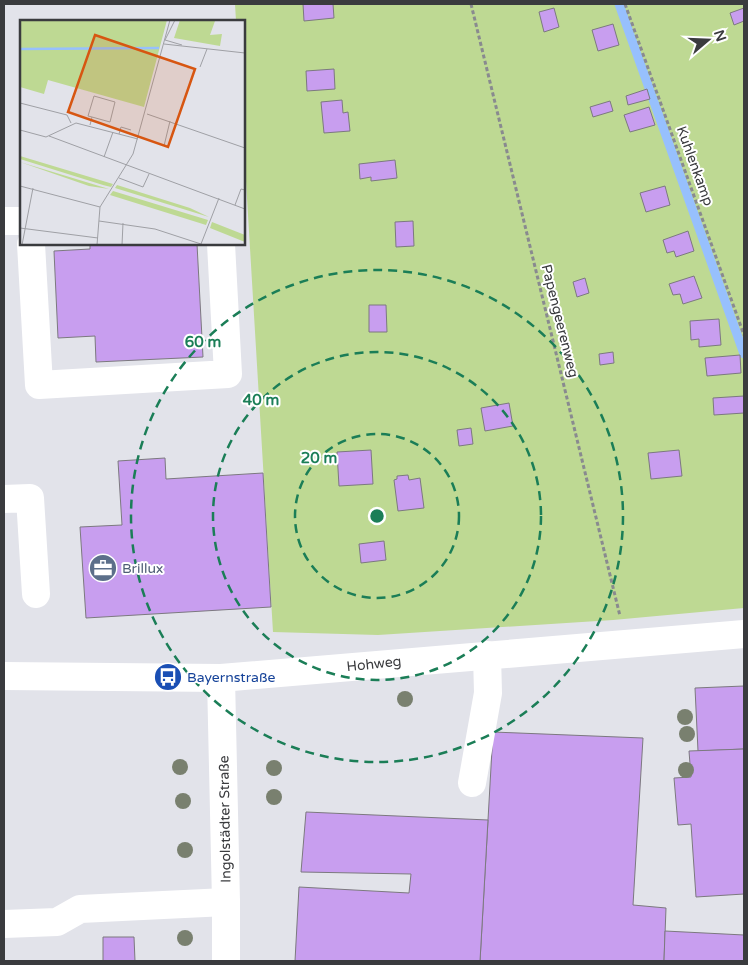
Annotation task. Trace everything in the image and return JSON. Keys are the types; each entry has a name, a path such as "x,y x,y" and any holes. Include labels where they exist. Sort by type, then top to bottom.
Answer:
{"street":[{"path":"4,221 20,221"},
{"path":"31,245 39,385 228,374 221,245"},
{"path":"4,499 30,498 36,594"},
{"name":"Hohweg","path":"4,676 221,678 744,634"},
{"path":"472,783 488,693 487,655"},
{"name":"Ingolstädter Straße","path":"221,678 226,961"},
{"path":"4,924 57,922 80,909 226,902"}],"path":[{"name":"Papengeerenweg","path":"471,4 627,644"},
{"name":"Kuhlenkamp","path":"625,4 744,335"}],"green space":[{"path":"235,4 744,4 744,608 613,620 378,635 273,632 245,165 245,20 236,20"}],"building":[{"path":"303,4 333,4 334,18 304,21"},
{"path":"554,8 559,27 544,32 539,12"},
{"path":"744,8 744,21 734,25 730,13"},
{"path":"613,24 619,45 598,51 592,30"},
{"path":"334,69 335,89 307,91 306,71"},
{"path":"647,89 650,99 628,105 626,96"},
{"path":"342,100 343,113 348,112 350,131 324,133 321,102"},
{"path":"610,101 613,111 593,117 590,107"},
{"path":"649,107 655,125 630,132 624,115"},
{"path":"395,160 397,178 371,181 371,177 360,179 359,164"},
{"path":"665,186 670,205 646,212 640,193"},
{"path":"413,221 414,246 396,247 395,222"},
{"path":"688,231 694,251 676,257 674,251 667,253 663,240"},
{"path":"90,245 197,245 203,357 96,362 95,336 58,338 54,251 90,249"},
{"path":"694,276 702,298 683,304 680,294 673,295 669,284"},
{"path":"585,278 589,293 577,297 573,282"},
{"path":"369,305 386,305 387,332 369,332"},
{"path":"719,319 721,345 699,347 699,339 691,340 690,321"},
{"path":"613,352 614,363 600,365 599,354"},
{"path":"740,355 741,373 707,376 705,358"},
{"path":"744,396 744,413 714,415 713,398"},
{"path":"509,403 513,426 485,431 481,408"},
{"path":"471,428 473,444 459,446 457,430"},
{"path":"371,450 373,484 339,486 337,452"},
{"path":"679,450 682,476 651,479 648,453"},
{"path":"165,458 166,479 263,473 271,607 86,618 80,527 122,525 118,461"},
{"path":"408,475 409,480 420,478 424,508 398,511 394,480 397,479 397,476"},
{"path":"384,541 386,560 361,563 359,544"},
{"path":"744,686 744,749 698,751 695,688"},
{"path":"493,732 643,738 633,905 666,908 664,961 480,961"},
{"path":"744,749 744,894 696,897 691,824 678,825 674,778 691,777 689,751"},
{"path":"306,812 488,820 480,961 295,961 299,887 409,893 411,874 301,872"},
{"path":"665,931 744,935 744,961 664,961"},
{"path":"103,937 134,937 135,961 103,961"}],"waterway":[{"path":"619,4 744,354"}],"place":[{"name":"Brillux","path":"103,568"},
{"name":"Bayernstraße","path":"168,677"}]}
